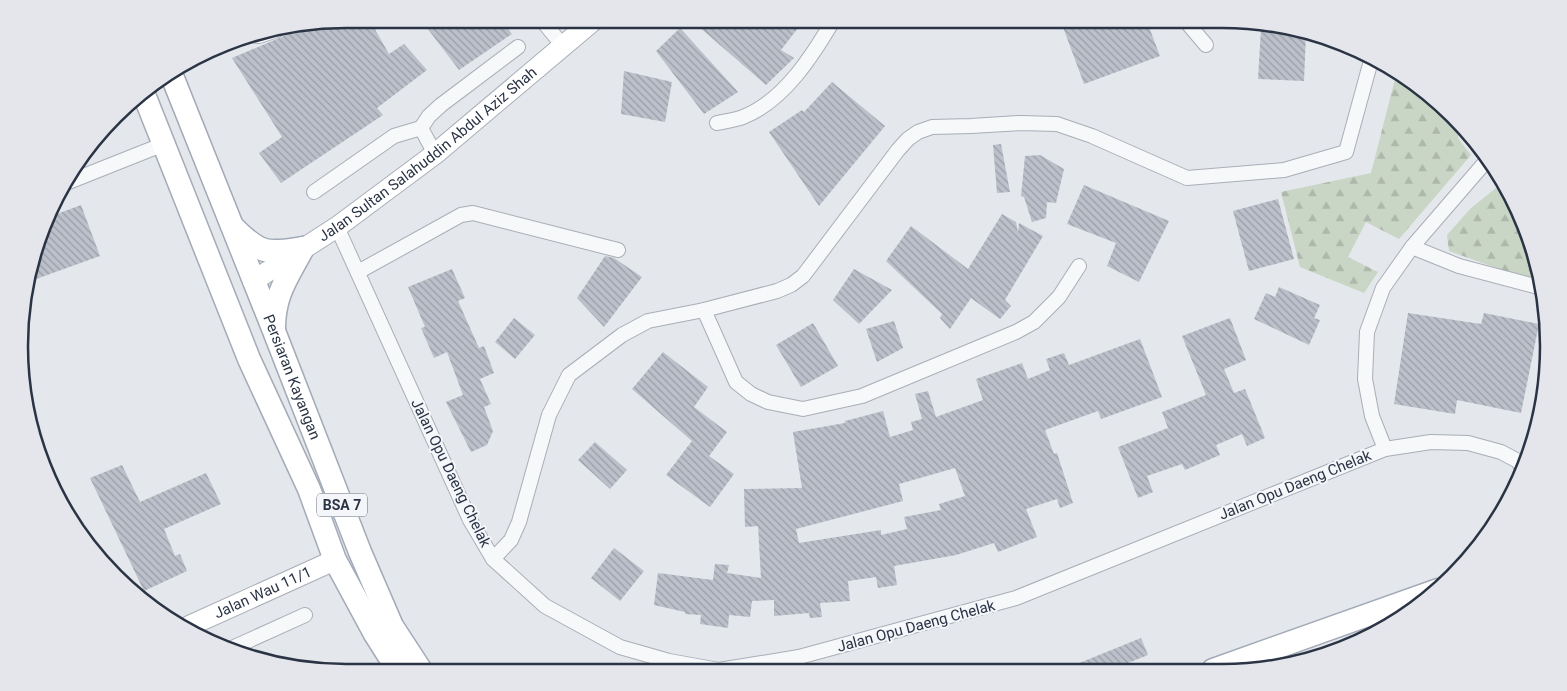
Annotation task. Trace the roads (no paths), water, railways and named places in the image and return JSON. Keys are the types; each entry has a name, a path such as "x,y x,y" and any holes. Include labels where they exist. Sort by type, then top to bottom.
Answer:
{"main road":[{"name":"Persiaran Kayangan","path":"173,78 360,552 392,626 417,664"},
{"name":"Persiaran Kayangan","path":"146,98 249,359 308,489 335,560 375,634 394,664"},
{"path":"231,226 248,242 261,250 276,253 303,248"},
{"path":"274,331 274,314 280,291 303,248"},
{"path":"249,359 242,304 246,290 253,281"},
{"path":"1231,664 1414,598"}],"street":[{"path":"548,28 563,46"},
{"name":"Jalan Sultan Salahuddin Abdul Aziz Shah","path":"253,281 337,227 435,154 584,28"},
{"path":"717,123 744,117 768,103 789,83 813,55 829,28"},
{"path":"1192,28 1206,44"},
{"path":"314,192 394,136 421,128 440,105 518,47"},
{"path":"493,559 511,540 519,522 549,415 569,375 622,335 648,322 704,310 777,291 791,285 803,276 898,150 918,132 932,127 1020,123 1057,124 1092,136 1187,178 1284,170 1346,152 1370,64"},
{"path":"421,128 435,154"},
{"path":"74,180 164,144"},
{"path":"1385,449 1372,416 1365,379 1367,332 1383,288 1412,247 1483,165"},
{"path":"358,272 461,215 473,213 618,250"},
{"name":"Jalan Opu Daeng Chelak","path":"337,227 470,520 493,559 545,606 620,647 686,664"},
{"path":"1412,247 1459,266 1534,286"},
{"path":"704,310 736,382 751,394 768,402 803,409 862,396 1016,332 1034,322 1059,297 1079,266"},
{"name":"Jalan Opu Daeng Chelak","path":"759,664 799,658 1016,598 1385,449 1431,442 1468,443 1501,452 1518,461"},
{"name":"Jalan Wau 11/1","path":"193,625 335,560"},
{"path":"239,645 305,615"}]}
